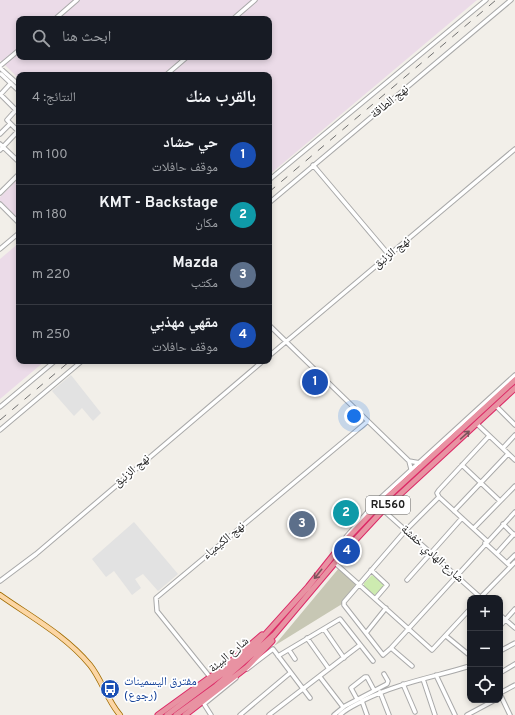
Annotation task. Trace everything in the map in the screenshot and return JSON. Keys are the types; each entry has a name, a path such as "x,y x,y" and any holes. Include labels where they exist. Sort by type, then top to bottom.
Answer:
{"highway":[{"name":"RL560","path":"275,624 344,543 379,505 515,380"},
{"name":"RL560","path":"176,715 216,686 274,635 335,563 383,510 515,388"},
{"path":"185,715 247,667 281,632 286,622"},
{"path":"158,715 210,677 275,624"},
{"name":"شارع البيئة","path":"167,715 226,671 264,638 275,624"}],"main road":[{"path":"0,595 59,635 77,650 91,666 118,714"}],"street":[{"path":"58,16 77,0"},
{"path":"237,16 256,0"},
{"path":"272,178 486,0"},
{"name":"نهج الطاقة","path":"272,199 420,78 511,0"},
{"path":"16,53 0,67 2,73 16,88"},
{"path":"170,72 184,60"},
{"path":"2,73 16,84"},
{"path":"11,83 0,95 16,110 7,120 16,129"},
{"path":"1,131 10,124"},
{"path":"16,134 1,147 16,160"},
{"name":"نهج الزئبق","path":"272,354 515,149"},
{"path":"313,165 389,255"},
{"path":"0,193 16,177"},
{"path":"0,204 16,220"},
{"path":"0,249 16,236"},
{"path":"272,328 409,461 411,469"},
{"path":"0,407 51,364"},
{"path":"0,430 78,364"},
{"name":"نهج الزئبق","path":"0,581 36,554 259,364"},
{"path":"344,543 357,522 411,469 420,463 515,375"},
{"path":"496,406 515,425"},
{"name":"نهج الكيمياء","path":"210,677 157,611 156,598 368,421"},
{"path":"477,424 515,460"},
{"path":"503,448 515,435"},
{"path":"489,436 437,493 474,528 497,553 512,564"},
{"path":"454,510 508,454"},
{"path":"409,461 420,463"},
{"path":"462,465 500,501"},
{"path":"474,528 515,486"},
{"path":"439,496 406,530 344,602 344,605 384,655 515,512"},
{"name":"شارع الهادي خفشة","path":"383,510 432,552 478,595"},
{"path":"407,580 462,518"},
{"path":"497,553 514,535 503,524"},
{"path":"484,595 512,564 515,555"},
{"path":"335,563 431,650 434,650 467,612"},
{"path":"371,570 387,585 375,599"},
{"path":"366,633 386,608"},
{"path":"503,622 515,609"},
{"path":"278,656 340,619 373,661"},
{"path":"505,619 515,628"},
{"path":"324,629 344,658"},
{"path":"446,636 467,653"},
{"path":"307,638 329,669"},
{"path":"269,715 360,645"},
{"path":"503,650 514,645"},
{"path":"391,648 412,666"},
{"path":"211,715 204,704 273,649 310,698"},
{"path":"288,650 295,659"},
{"path":"503,671 515,664"},
{"path":"340,715 344,709 380,692 403,684 467,667"},
{"path":"240,715 290,673"},
{"path":"334,715 357,699 388,682 384,674"},
{"path":"436,675 456,715"},
{"path":"320,677 347,715"},
{"path":"357,699 351,688 364,677 374,690"},
{"path":"423,679 435,715"},
{"path":"403,684 416,712"},
{"path":"503,693 515,685"},
{"path":"380,692 389,715"},
{"path":"362,701 367,715"},
{"path":"503,701 510,715"},
{"path":"467,715 490,703"},
{"path":"476,711 478,715"}],"shaded area":[{"path":"0,0 477,0 272,172 272,72 16,72 16,76 0,60"},
{"path":"16,181 16,216 0,202 0,197"},
{"path":"16,246 16,364 41,364 0,399 0,259"},
{"path":"71,375 101,413 93,421 82,408 74,416 52,391"},
{"path":"134,522 178,574 158,591 143,574 135,579 141,588 132,595 114,571 106,577 92,559"},
{"path":"339,568 356,584 342,604 274,646"}],"green space":[{"path":"372,575 384,584 384,587 374,596 364,586 364,583"}],"railway":[{"path":"272,189 496,0"},
{"path":"0,420 66,364"}],"place":[{"name":"حي حشاد","path":"315,382"},
{"name":"KMT - Backstage","path":"346,513"},
{"name":"Mazda","path":"302,524"},
{"name":"مقهي مهذبي","path":"347,551"},
{"name":"مفترق اليسمينات (رجوع)","path":"110,689"}]}
